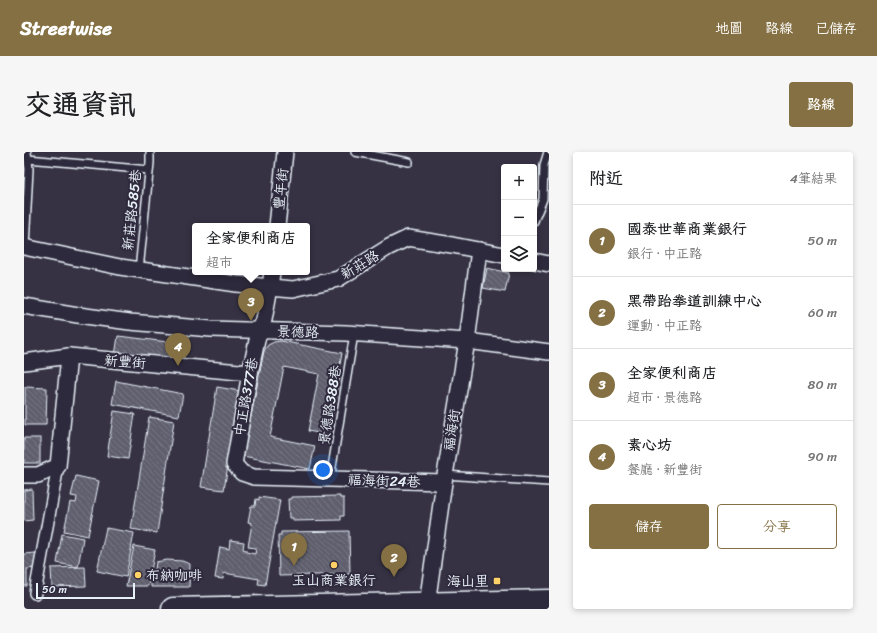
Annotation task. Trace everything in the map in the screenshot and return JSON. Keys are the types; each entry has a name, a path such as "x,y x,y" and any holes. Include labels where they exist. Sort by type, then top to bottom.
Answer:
{"main road":[{"path":"173,609 430,606 549,601"}],"street":[{"name":"豐年街","path":"277,223 285,152"},
{"name":"新莊路","path":"25,247 139,270 236,284 293,289 338,279 389,247 408,238 501,254"},
{"name":"福海街","path":"430,606 444,479 467,341 479,250"},
{"path":"537,262 549,264"},
{"path":"258,331 264,320 272,275"},
{"name":"景德路","path":"24,306 130,322 211,329 354,334 467,341 549,352"},
{"name":"中正路377巷","path":"234,464 258,331"},
{"path":"35,593 58,466 69,356"},
{"name":"新豐街","path":"24,362 69,356 250,373"},
{"name":"福海街24巷","path":"234,464 242,473 254,477 330,480 444,479"},
{"path":"24,475 38,475 58,466"}],"lane":[{"name":"新莊路585巷","path":"139,270 150,152"},
{"path":"355,152 409,162"},
{"path":"537,214 543,199 544,165 548,152"},
{"path":"25,247 29,170 27,155 149,170"},
{"name":"景德路388巷","path":"330,480 354,334"},
{"path":"444,479 549,482"}],"building":[{"path":"487,268 509,273 505,292 483,288"},
{"path":"118,336 185,344 183,364 115,356"},
{"path":"281,341 342,353 338,376 340,376 328,435 308,431 319,374 284,367 270,437 315,446 310,469 243,456 264,351 268,345"},
{"path":"116,381 183,394 179,416 112,404"},
{"path":"25,387 47,388 46,425 25,425"},
{"path":"217,387 240,391 224,490 201,487"},
{"path":"114,411 135,414 128,459 107,456"},
{"path":"149,417 174,421 157,533 131,529"},
{"path":"24,438 40,438 40,463 24,463"},
{"path":"76,476 99,481 88,536 64,531 70,502 76,503 77,497 71,496"},
{"path":"32,489 33,520 24,521 24,490"},
{"path":"340,496 340,498 344,498 344,516 341,516 341,520 293,521 293,518 289,518 288,499 291,499 291,497"},
{"path":"259,497 280,500 265,585 258,584 259,579 224,573 223,579 215,578 220,547 229,549 230,540 244,542 243,549 246,550 246,552 255,554 256,548 248,547 252,523 248,522 251,506 255,506 256,499 259,500"},
{"path":"106,528 134,533 126,577 97,571"},
{"path":"349,531 350,574 279,576 278,535 281,535 281,532"},
{"path":"62,534 83,538 78,567 57,563"},
{"path":"134,546 155,550 148,586 126,586"},
{"path":"35,553 37,560 35,568 27,569 27,586 24,586 24,554"},
{"path":"167,560 182,561 190,564 189,587 151,587 151,577 154,577 156,562"},
{"path":"85,567 86,586 52,587 51,568"}],"place":[{"name":"全家便利商店","path":"251,321"},
{"name":"素心坊","path":"178,366"},
{"name":"玉山商業銀行","path":"334,565"},
{"name":"國泰世華商業銀行","path":"294,566"},
{"name":"布納咖啡","path":"138,575"},
{"name":"黑帶跆拳道訓練中心","path":"394,577"},
{"name":"海山里","path":"497,581"}]}
